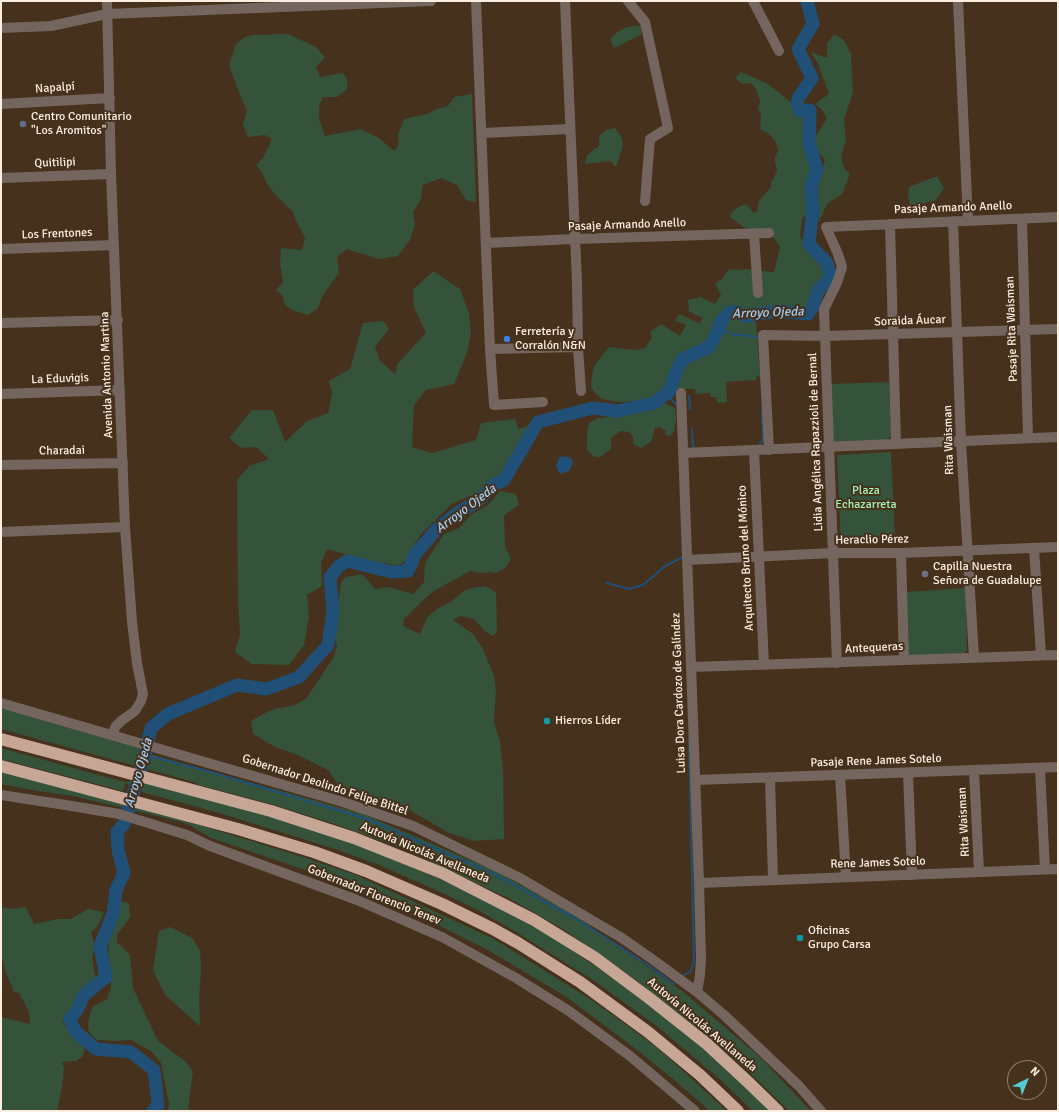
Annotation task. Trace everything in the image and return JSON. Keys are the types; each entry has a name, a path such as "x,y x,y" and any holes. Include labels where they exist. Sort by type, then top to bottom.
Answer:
{"highway":[{"name":"Autovía Nicolás Avellaneda","path":"1,739 272,811 354,838 442,873 511,907 574,944 643,993 707,1044 778,1111"},
{"path":"1,766 123,797 314,852 366,871 418,893 493,929 559,968 648,1032 700,1075 738,1111"}],"street":[{"name":"Avenida Antonio Martina","path":"107,1 111,174 118,320 125,527 132,622 142,694 141,701 135,711 121,720 112,734"},
{"path":"1,28 51,26 107,14 250,5 431,1"},
{"path":"476,1 490,350 494,405 543,402"},
{"path":"565,1 581,391"},
{"path":"628,1 645,22 668,128 650,139 645,201"},
{"path":"753,1 779,51"},
{"path":"958,1 968,221"},
{"name":"Napalpí","path":"1,104 110,98"},
{"path":"482,133 570,129"},
{"name":"Quitilipi","path":"1,178 111,174"},
{"name":"Pasaje Armando Anello","path":"826,228 1058,217"},
{"name":"Pasaje Rita Waisman","path":"1022,219 1028,438"},
{"name":"Rita Waisman","path":"953,221 961,442 974,657"},
{"path":"890,224 896,443"},
{"name":"Lidia Angélica Rapazzioli de Bernal","path":"826,228 842,266 824,309 837,663"},
{"name":"Pasaje Armando Anello","path":"486,243 769,233"},
{"path":"754,234 758,293"},
{"name":"Los Frentones","path":"1,249 114,245"},
{"path":"1,323 118,320"},
{"name":"Soraida Áucar","path":"769,450 764,336 825,336 1058,329"},
{"path":"490,350 578,347"},
{"name":"La Eduvigis","path":"1,394 120,390"},
{"name":"Luisa Dora Cardozo de Galíndez","path":"681,393 699,883 701,958 697,992"},
{"path":"683,453 1058,437"},
{"name":"Arquitecto Bruno del Mónico","path":"754,450 764,665"},
{"name":"Charadai","path":"1,465 123,463"},
{"path":"1,532 125,527"},
{"name":"Heraclio Pérez","path":"687,560 833,553 900,553 1058,547"},
{"path":"1034,548 1041,655"},
{"path":"900,553 904,660"},
{"name":"Antequeras","path":"691,667 1058,655"},
{"name":"Gobernador Deolindo Felipe Bittel","path":"1,703 336,800 413,826 520,878 560,901 652,959 697,992 724,1015 799,1086 821,1111"},
{"name":"Pasaje Rene James Sotelo","path":"696,780 1058,767"},
{"path":"1040,768 1045,870"},
{"name":"Rita Waisman","path":"974,770 979,872"},
{"path":"908,773 912,875"},
{"path":"840,775 846,877"},
{"path":"770,778 773,880"},
{"name":"Gobernador Florencio Tenev","path":"1,795 119,814 187,835 210,846 357,900 442,937 516,978 569,1011 630,1056 695,1111"},
{"name":"Rene James Sotelo","path":"699,883 1058,869"}],"green space":[{"path":"642,25 641,35 614,48 610,39 617,32 627,27"},
{"path":"288,34 316,47 325,57 316,67 320,77 343,73 347,79 347,89 337,97 323,97 319,106 319,119 325,136 361,129 379,138 394,151 399,144 398,135 404,119 427,114 448,106 454,97 472,94 476,202 466,200 457,185 441,178 423,185 421,199 413,212 415,224 410,240 398,256 379,259 347,249 337,257 339,273 323,295 318,308 308,315 292,310 285,305 282,295 276,290 283,282 280,263 281,248 302,250 305,238 293,212 274,193 267,184 262,172 256,165 263,158 272,139 265,135 248,137 243,125 247,111 229,65 236,44 243,38 252,35"},
{"path":"834,34 844,40 851,54 853,92 844,120 846,140 841,157 844,168 850,174 842,194 827,204 819,222 818,182 825,160 813,145 816,136 827,118 822,110 815,104 829,94 818,64 811,52 827,58 827,44"},
{"path":"741,72 766,83 795,106 800,114 808,117 803,140 813,168 809,188 809,218 805,216 802,218 800,236 805,247 825,267 826,275 816,287 808,312 804,313 789,309 775,309 745,314 738,310 727,310 717,324 711,340 704,347 683,358 672,368 670,380 663,393 637,401 618,402 602,399 595,393 591,386 592,375 594,366 609,347 636,350 645,348 652,338 650,332 661,324 680,336 686,324 675,321 679,314 699,323 703,318 689,312 688,300 700,297 715,304 721,295 715,284 722,279 729,269 774,272 780,247 771,234 745,228 730,217 731,213 738,207 746,204 754,213 757,211 759,201 771,187 771,183 777,171 775,157 778,150 775,141 769,134 760,129 761,113 758,110 760,101 756,89 751,83 742,84 735,78"},
{"path":"615,128 621,136 623,146 616,167 610,161 585,164 587,155 599,146 599,136 606,130"},
{"path":"937,176 944,188 936,200 921,204 912,212 908,197 909,187"},
{"path":"433,271 460,289 469,313 471,333 467,353 454,384 426,390 414,405 412,447 432,453 476,440 481,423 515,419 519,429 530,425 529,431 496,480 489,481 482,489 473,495 453,503 423,532 415,543 408,559 401,564 394,565 366,560 327,549 321,563 322,586 307,595 309,616 304,645 289,665 252,664 235,652 240,635 238,599 237,480 249,466 269,459 256,447 241,448 229,438 252,410 273,410 285,442 307,421 328,413 332,394 329,381 350,369 363,323 383,321 389,329 375,347 380,361 395,374 398,363 426,333 414,307 413,290"},
{"path":"732,314 756,319 760,377 756,376 756,380 726,382 727,402 717,403 716,397 711,397 710,393 696,394 695,389 674,389 678,374 689,360 712,349"},
{"path":"889,382 891,435 888,440 835,443 831,440 830,384"},
{"path":"664,403 675,408 676,419 674,431 670,436 666,435 666,431 659,427 655,428 651,442 641,448 633,444 633,436 629,432 620,431 611,438 611,449 600,457 594,457 587,450 589,423 598,418 608,417 620,413 650,411"},
{"name":"Plaza Echazarreta","path":"891,452 895,540 841,544 837,455"},
{"path":"500,491 516,494 519,505 504,515 505,546 511,559 505,568 496,573 470,571 432,592 404,619 403,626 420,634 427,617 437,609 451,602 464,591 485,586 496,592 497,632 493,636 484,630 474,619 461,616 453,620 473,634 482,647 494,676 496,691 494,721 500,742 503,768 504,839 474,841 449,833 398,803 363,796 338,785 328,770 300,756 275,747 253,734 251,721 267,712 278,708 292,706 306,699 333,658 337,646 334,634 341,582 346,577 362,574 375,589 388,587 413,594 424,582 425,563 444,534 459,528 471,515 488,505"},
{"path":"966,588 967,650 964,653 911,657 907,653 905,592"},
{"path":"1,706 139,746 139,751 363,814 500,873 577,917 682,991 760,1057 811,1111 789,1111 748,1071 717,1044 633,978 563,929 510,899 411,852 338,825 271,804 199,785 194,782 1,729"},
{"path":"1,748 126,782 123,791 1,759"},
{"path":"1,771 138,806 356,875 494,939 590,999 621,1021 660,1050 727,1111 710,1111 628,1043 565,996 486,949 408,910 320,875 211,838 181,822 73,796 1,784"},
{"path":"145,779 331,836 381,854 458,887 502,909 550,935 634,993 707,1051 771,1111 753,1111 723,1082 658,1027 593,980 478,910 379,865 338,850 216,812 142,792 142,790 130,787 126,782 144,782"},
{"path":"120,901 129,903 130,917 117,935 117,942 130,955 133,988 158,1041 185,1061 193,1071 188,1111 168,1111 169,1104 161,1063 152,1052 131,1040 97,1040 89,1032 88,1023 92,1007 107,999 111,988 108,942 112,934"},
{"path":"1,907 12,909 26,907 34,924 59,919 71,919 88,909 104,912 98,926 91,932 95,947 92,957 96,981 81,992 63,1023 85,1049 83,1056 76,1061 62,1062 64,1068 57,1111 1,1111 1,1017 30,1024 29,1012 19,993 14,992 6,973 1,955"},
{"path":"170,927 192,938 200,950 200,1026 165,995 153,970 159,931"}],"water":[{"path":"562,456 571,458 573,462 570,470 562,474 558,471 556,466 559,458"}],"waterway":[{"name":"Arroyo Ojeda","path":"153,1111 158,1106 154,1070 131,1052 96,1049 75,1031 70,1019 78,1009 83,996 106,977 100,946 113,914 116,890 124,873 118,850 117,832 124,824 145,755 151,728 168,714 237,685 267,689 299,677 328,645 333,612 330,577 339,566 347,561 391,572 408,571 416,553 436,530 457,513 477,502 494,485 504,480 538,422 593,408 617,411 654,403 669,392 678,367 683,359 709,347 722,320 730,312 737,312 746,316 778,311 808,314 813,307 818,291 831,277 827,263 809,244 813,208 811,187 817,169 809,143 810,110 800,111 797,103 799,97 812,78 798,49 813,24 807,1"},
{"path":"720,326 730,334 759,337"},
{"path":"670,390 678,392"},
{"path":"689,396 690,409"},
{"path":"663,397 671,399 677,405"},
{"path":"759,446 763,439 762,410"},
{"path":"692,428 693,446 696,449"},
{"path":"607,583 629,589 643,585 665,566 683,557"},
{"path":"683,976 690,972 694,961 689,739"},
{"path":"145,755 211,772 370,820 498,876 576,919 645,963 674,984"}],"place":[{"name":"Centro Comunitario \"Los Aromitos\"","path":"23,124"},
{"name":"Ferretería y Corralón N&N","path":"507,339"},
{"name":"Capilla Nuestra Señora de Guadalupe","path":"925,574"},
{"name":"Hierros Líder","path":"547,721"},
{"name":"Oficinas Grupo Carsa","path":"800,938"}]}
